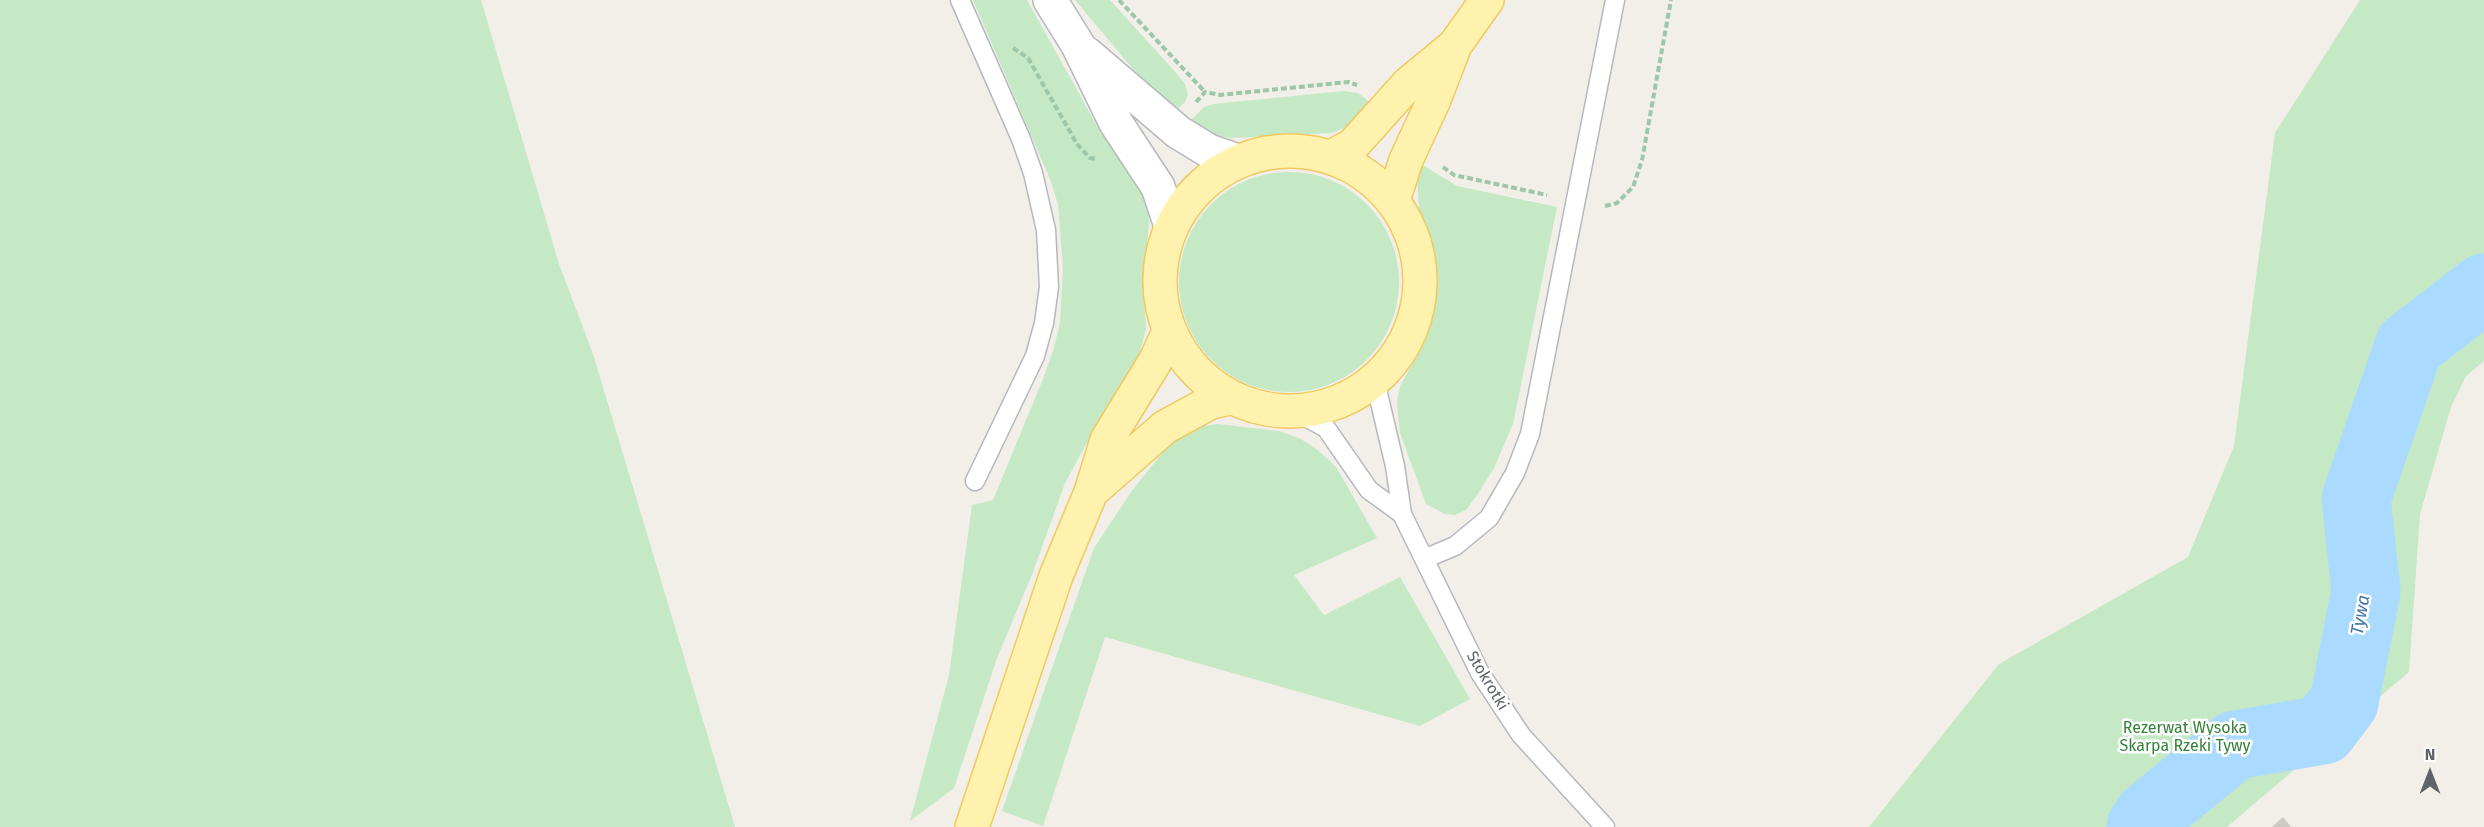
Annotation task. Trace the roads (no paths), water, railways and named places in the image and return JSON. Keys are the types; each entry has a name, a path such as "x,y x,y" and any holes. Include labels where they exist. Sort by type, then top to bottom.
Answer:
{"main road":[{"path":"1393,201 1406,160 1433,102 1455,45 1487,0"},
{"path":"1330,157 1353,145 1408,84 1455,45"},
{"path":"1284,151 1308,152 1330,157 1365,175 1393,201 1405,220 1414,240 1419,261 1418,305 1403,347 1375,381 1352,397 1325,408 1297,412 1263,410 1230,398 1211,386 1180,352 1169,331 1161,305 1159,279 1162,252 1171,226 1192,195 1206,182 1238,160 1284,151"},
{"path":"972,827 1056,576 1091,492 1107,440 1156,360 1169,331"},
{"path":"1091,492 1165,427 1211,402 1230,398"}],"street":[{"path":"1050,0 1077,45 1116,123 1158,187 1171,226"},
{"path":"1077,45 1178,132 1209,151 1238,160"}],"lane":[{"path":"960,0 1021,139 1033,173 1046,230 1049,287 1044,323 1035,356 975,481"},
{"path":"1424,559 1455,546 1489,518 1515,473 1530,434 1615,0"},
{"name":"Stokrotki","path":"1375,381 1395,466 1402,514 1479,673 1515,726 1605,827"},
{"name":"Stokrotki","path":"1297,412 1326,428 1369,490 1402,514"}],"waterway":[{"name":"Tywa","path":"2141,827 2148,816 2235,745 2323,730 2344,702 2366,591 2356,499 2409,346 2484,288"}],"park label":[{"name":"Rezerwat Wysoka Skarpa Rzeki Tywy","path":"2185,738"}]}
